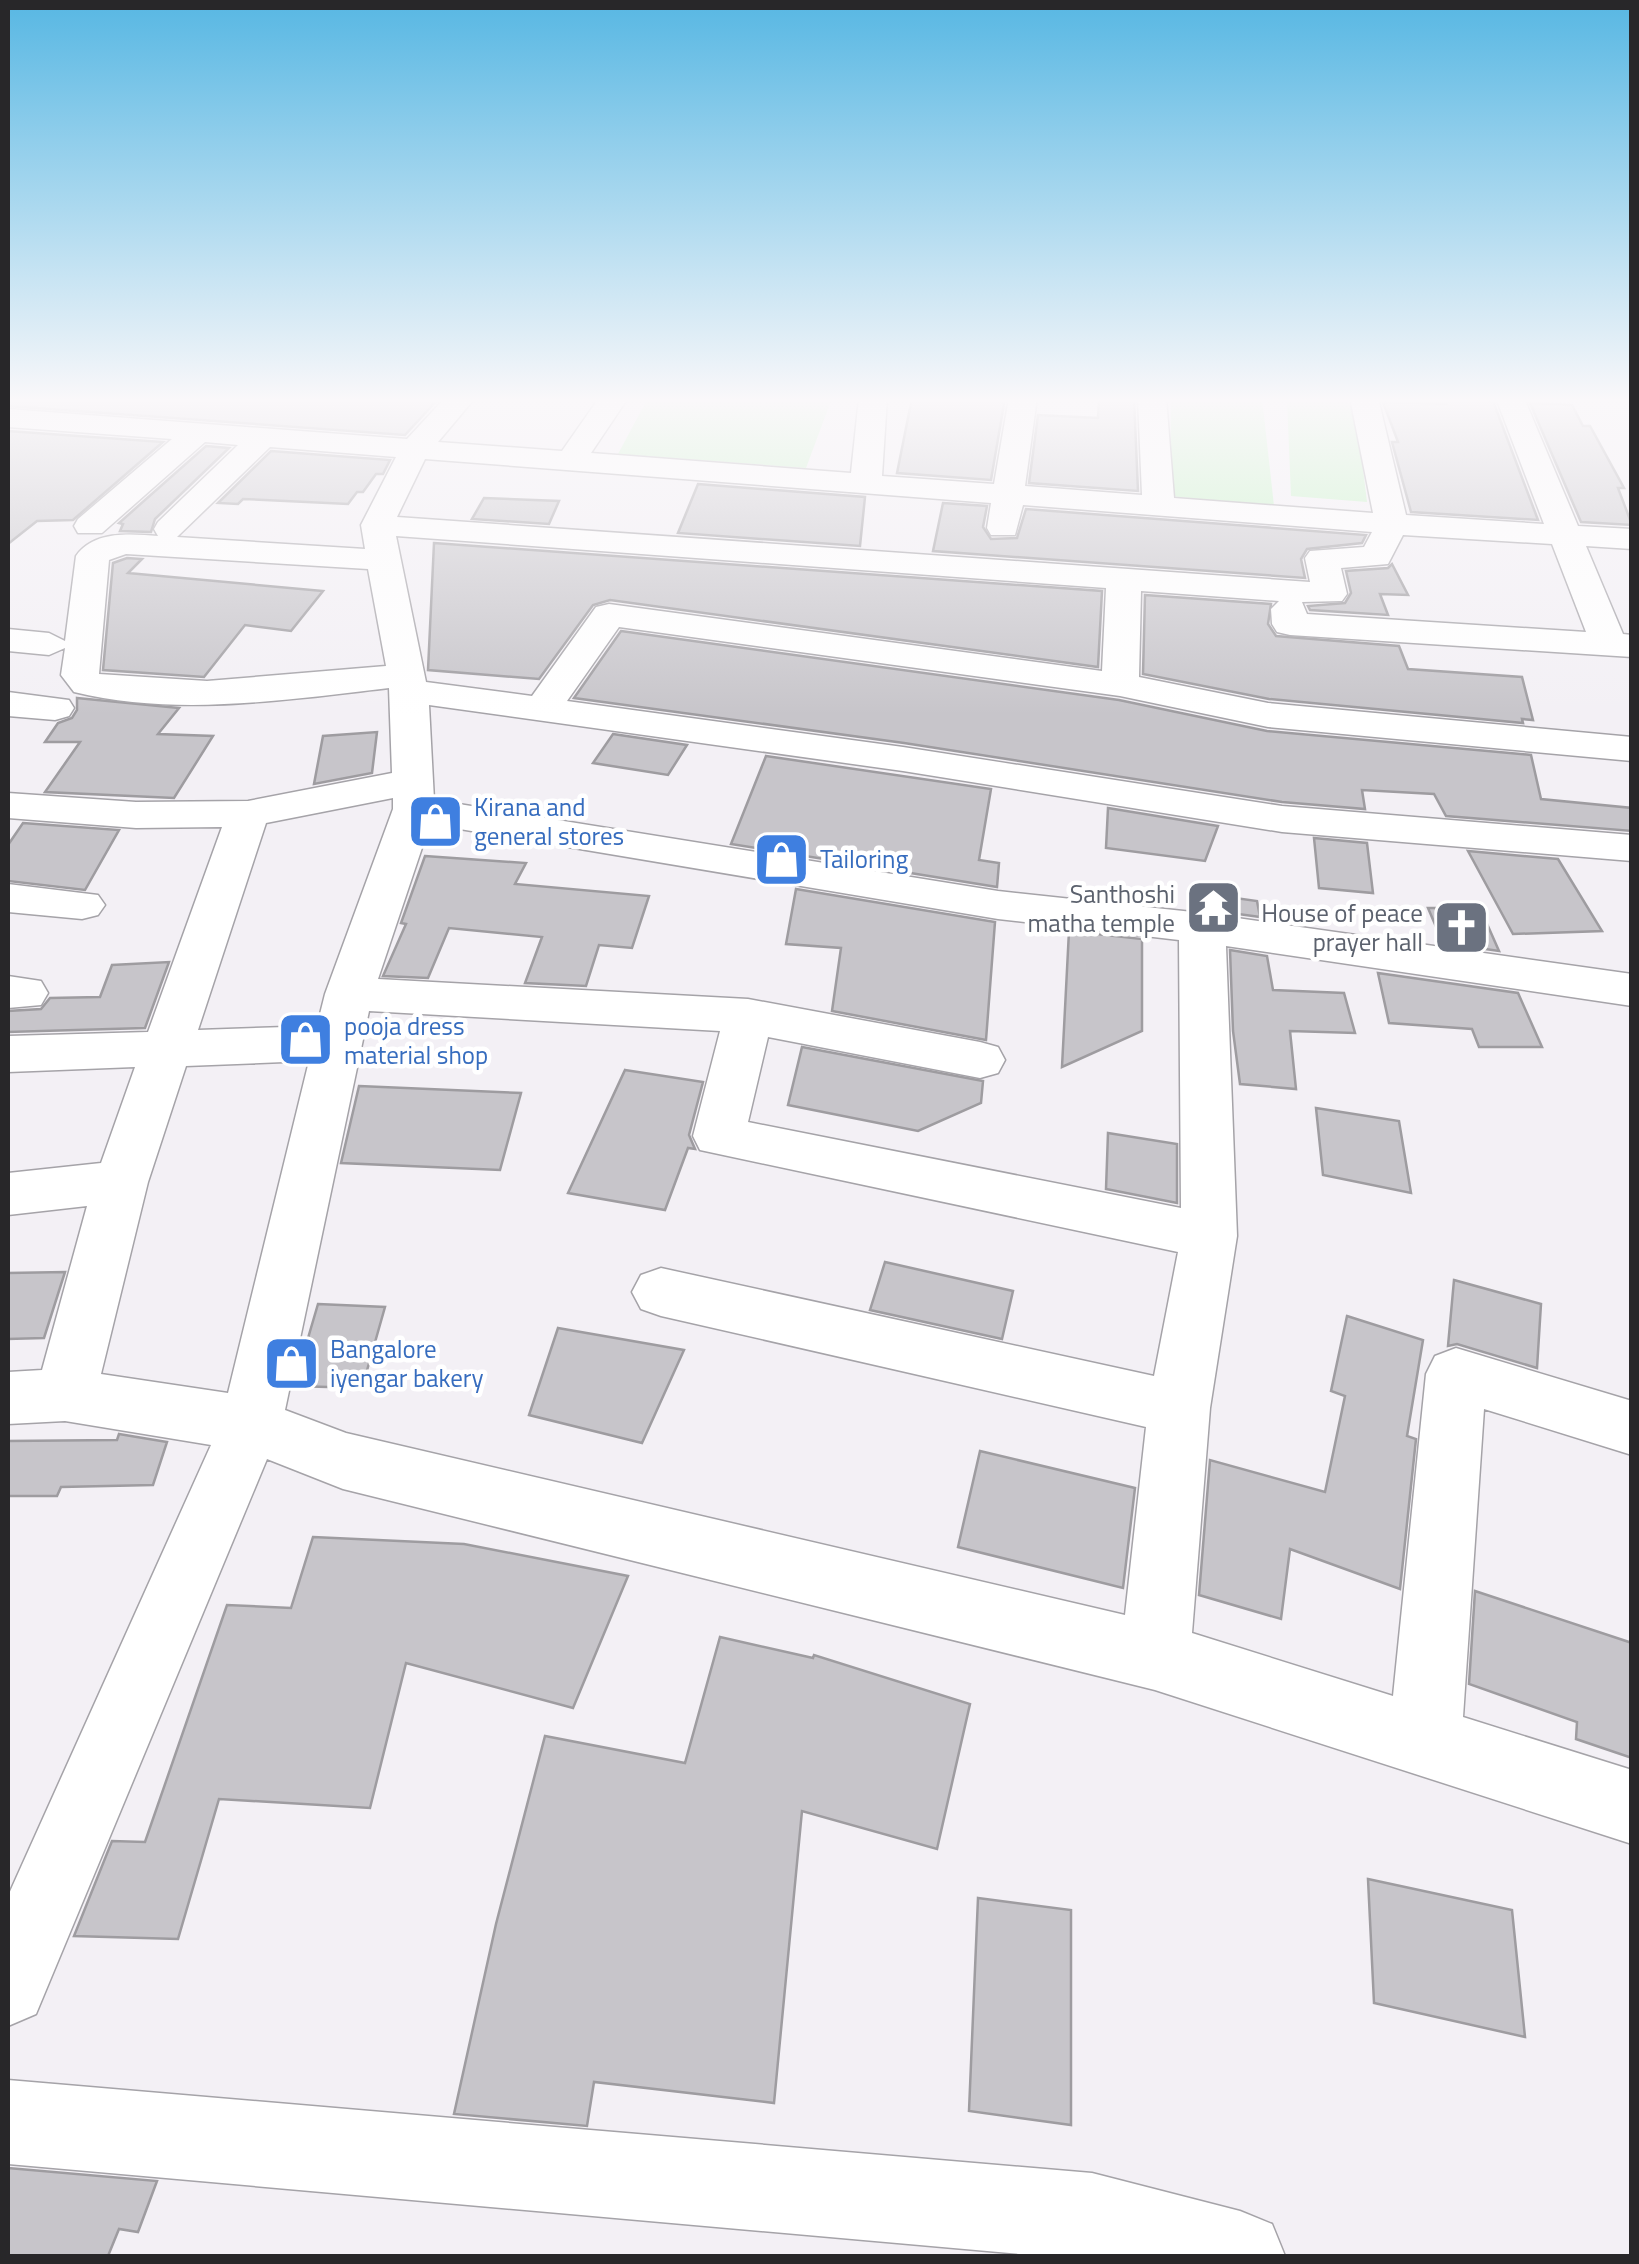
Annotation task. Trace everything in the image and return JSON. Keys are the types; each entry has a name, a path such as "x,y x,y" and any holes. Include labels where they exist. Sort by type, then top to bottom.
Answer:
{"street":[{"path":"90,526 116,504"},
{"path":"170,529 190,504"},
{"path":"8,1986 251,1424 344,1018 414,795 408,683 381,543 395,504"},
{"path":"998,569 1006,504"},
{"path":"1140,504 1632,539"},
{"path":"1387,504 1392,524 1376,557 1322,558 1330,594 1124,582 998,569 381,543 126,544 104,548 93,556 80,676 88,684 124,691 241,692 408,683 542,710 903,759 1282,819 1632,848"},
{"path":"1552,504 1620,646"},
{"path":"1120,685 1124,582"},
{"path":"1289,593 1290,624 1620,646"},
{"path":"542,710 609,615 1120,685 1268,715 1632,749"},
{"path":"8,640 49,644"},
{"path":"8,704 55,708"},
{"path":"8,805 136,815 248,814 414,795 998,906 1202,928 1632,990"},
{"path":"248,814 121,1182 36,1396 251,1424 343,1461 1155,1656 1632,1807"},
{"path":"8,898 82,905"},
{"path":"1155,1656 1178,1408 1209,1236 1202,928"},
{"path":"748,1016 719,1136 1209,1236"},
{"path":"8,1054 167,1050 344,1018 748,1016 980,1060"},
{"path":"8,1194 121,1182"},
{"path":"662,1292 1178,1408"},
{"path":"1424,1740 1456,1374 1632,1428"},
{"path":"8,2122 1090,2236 1240,2256"}],"building":[{"path":"8,504 92,504 73,520 37,521 8,544"},
{"path":"141,504 171,504 155,519 151,532 120,531 123,524 119,523"},
{"path":"481,504 558,504 549,524 472,519"},
{"path":"690,504 864,504 860,546 678,533"},
{"path":"943,504 987,506 983,527 991,539 1017,538 1026,509 1366,535 1362,543 1307,549 1301,559 1305,578 933,551"},
{"path":"1409,504 1532,504 1538,520 1411,512"},
{"path":"1573,504 1624,504 1632,525 1581,522"},
{"path":"434,543 1102,591 1098,667 610,600 593,605 539,679 428,670"},
{"path":"127,558 142,559 128,573 323,591 291,631 245,625 204,677 103,670 113,563"},
{"path":"1392,564 1408,595 1380,594 1388,615 1310,610 1308,606 1345,603 1351,593 1346,571 1388,568"},
{"path":"1145,595 1271,604 1268,624 1276,636 1399,646 1408,669 1522,677 1533,720 1522,719 1523,723 1269,699 1143,674"},
{"path":"621,631 1119,700 1267,731 1531,755 1541,799 1632,808 1632,831 1446,816 1434,794 1362,790 1365,809 1282,802 904,743 574,698"},
{"path":"77,698 179,708 158,734 213,736 174,798 45,792 80,742 45,742 58,723 72,718"},
{"path":"377,732 372,773 314,784 323,736"},
{"path":"613,734 687,745 668,775 593,763"},
{"path":"766,756 991,789 979,860 999,863 997,887 731,844"},
{"path":"1108,808 1218,826 1205,861 1106,848"},
{"path":"23,823 119,830 85,890 8,881 8,845"},
{"path":"1314,838 1367,843 1373,893 1319,888"},
{"path":"1468,851 1558,859 1602,931 1513,934"},
{"path":"425,856 526,863 515,884 649,896 632,948 599,945 586,986 525,983 542,937 449,928 428,978 383,976 406,924 401,923"},
{"path":"796,889 995,922 986,1040 832,1011 841,948 786,944"},
{"path":"1214,895 1257,901 1260,917 1216,911"},
{"name":"House of peace prayer hall","path":"1428,908 1480,908 1499,951 1443,943"},
{"path":"1069,931 1142,939 1142,1031 1062,1067"},
{"path":"1230,950 1267,956 1273,990 1344,993 1355,1033 1290,1031 1296,1089 1240,1084 1233,1031"},
{"path":"169,962 145,1028 8,1032 8,1011 41,1009 50,998 100,997 112,965"},
{"path":"1378,973 1518,993 1542,1047 1479,1047 1472,1029 1389,1023"},
{"path":"802,1047 983,1081 981,1103 918,1131 788,1105"},
{"path":"625,1070 703,1082 689,1135 695,1149 688,1148 665,1210 568,1193"},
{"path":"359,1086 521,1093 500,1170 341,1163"},
{"path":"1316,1108 1399,1121 1411,1193 1323,1175"},
{"path":"1108,1133 1177,1144 1177,1203 1106,1189"},
{"path":"885,1262 1013,1291 1002,1339 870,1310"},
{"path":"65,1272 44,1338 8,1339 8,1273"},
{"path":"1454,1280 1541,1304 1537,1368 1457,1344 1448,1346"},
{"path":"318,1304 385,1307 362,1388 294,1386"},
{"path":"1347,1316 1423,1340 1407,1436 1416,1439 1400,1589 1290,1549 1281,1619 1199,1595 1210,1460 1325,1492 1345,1396 1331,1391"},
{"path":"558,1328 684,1350 642,1443 529,1415"},
{"path":"119,1434 167,1442 153,1485 61,1487 57,1496 8,1496 8,1441 117,1440"},
{"path":"980,1451 1135,1488 1123,1588 958,1547"},
{"path":"313,1537 464,1544 628,1576 573,1708 406,1663 370,1808 219,1799 178,1939 74,1936 112,1841 145,1842 227,1605 291,1608"},
{"path":"1475,1591 1632,1643 1632,1758 1576,1739 1577,1722 1469,1684"},
{"path":"720,1637 813,1658 814,1655 970,1704 937,1849 802,1811 774,2103 594,2082 587,2126 454,2114 496,1924 545,1736 685,1763"},
{"path":"1368,1879 1512,1910 1525,2037 1374,2003"},
{"path":"978,1898 1071,1910 1071,2125 969,2111"},
{"path":"8,2168 157,2181 138,2232 119,2229 108,2256 8,2256"}],"place":[{"name":"Kirana and general stores","path":"435,821"},
{"name":"Tailoring","path":"781,859"},
{"name":"Santhoshi matha temple","path":"1214,908"},
{"name":"House of peace prayer hall","path":"1462,927"},
{"name":"pooja dress material shop","path":"305,1040"},
{"name":"Bangalore iyengar bakery","path":"291,1363"}]}
